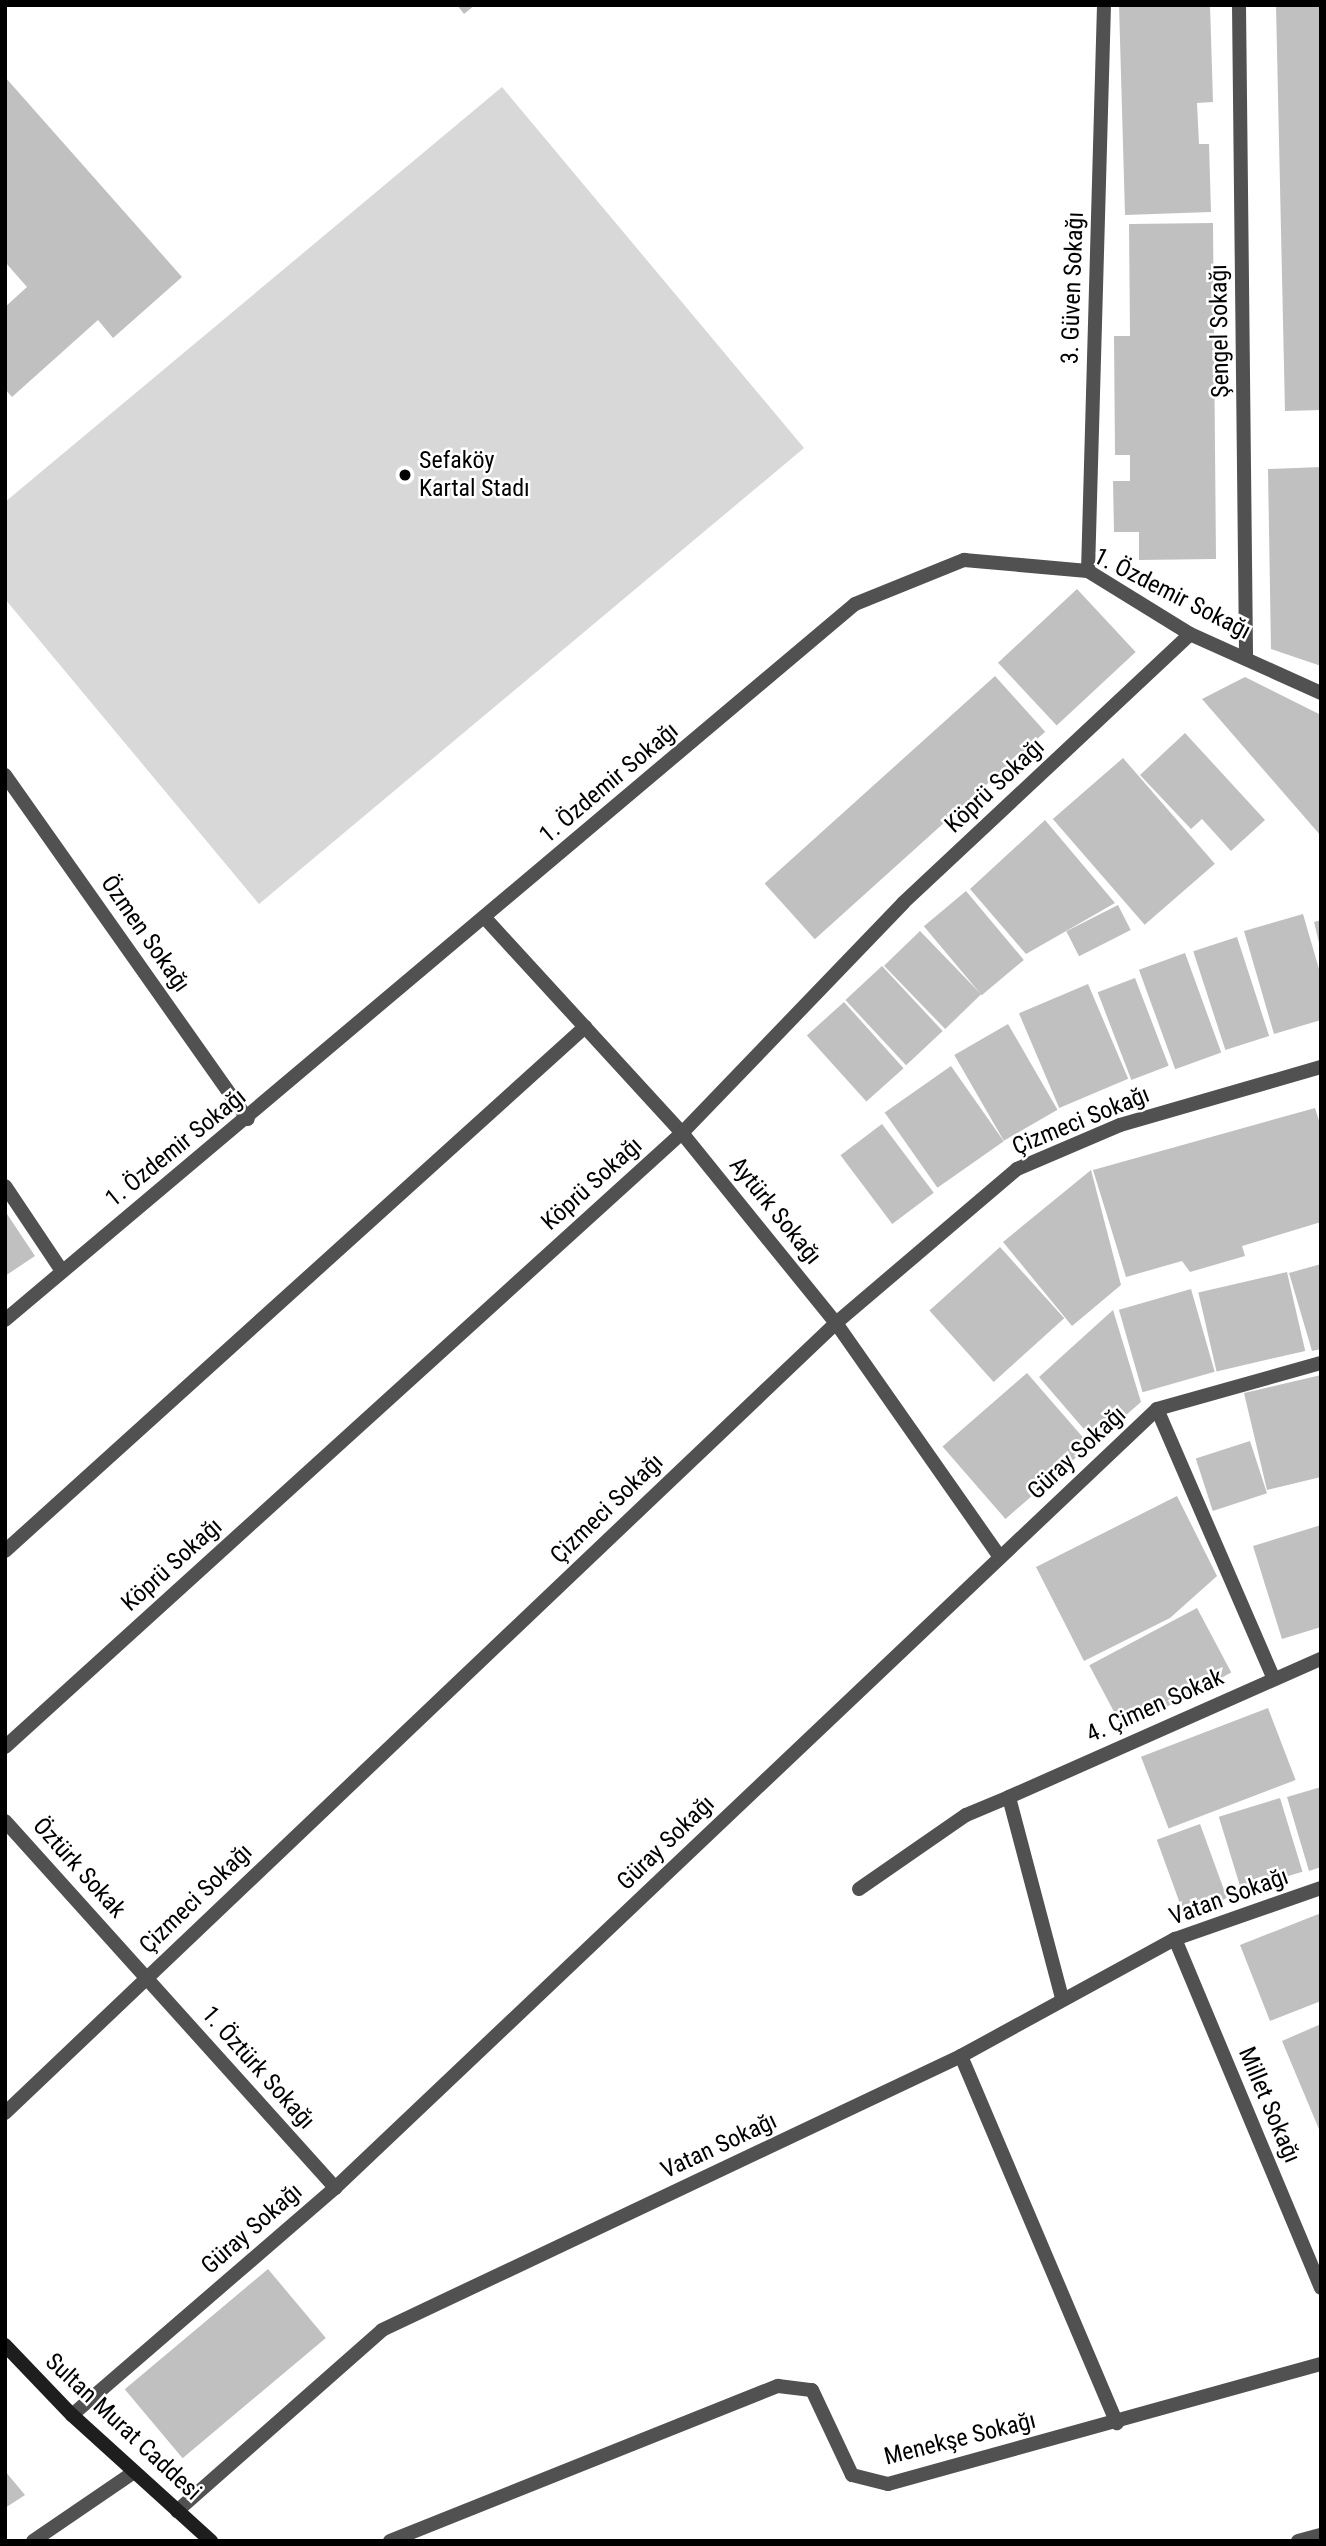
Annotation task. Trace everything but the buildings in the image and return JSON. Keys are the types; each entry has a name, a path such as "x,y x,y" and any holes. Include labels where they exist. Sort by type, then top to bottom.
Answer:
{"street":[{"name":"3. Güven Sokağı","path":"1088,572 1104,5"},
{"name":"Şengel Sokağı","path":"1239,5 1246,657"},
{"name":"1. Özdemir Sokağı","path":"5,1320 248,1119 855,604 964,560 1088,572 1190,634 1321,693"},
{"name":"Köprü Sokağı","path":"5,1747 682,1133 903,903 1190,634"},
{"name":"Özmen Sokağı","path":"5,775 248,1119"},
{"name":"Aytürk Sokağı","path":"485,918 682,1133 836,1323 1000,1557"},
{"path":"5,1551 585,1027"},
{"name":"Çizmeci Sokağı","path":"5,2113 836,1323 1017,1169 1120,1125 1321,1068"},
{"path":"5,1186 62,1271"},
{"name":"Güray Sokağı","path":"72,2415 335,2188 1157,1409 1321,1363"},
{"path":"1157,1409 1273,1679"},
{"name":"4. Çimen Sokak","path":"859,1889 966,1815 1321,1659"},
{"path":"1009,1797 1062,1998"},
{"name":"Öztürk Sokak","path":"5,1821 147,1978"},
{"name":"Vatan Sokağı","path":"177,2511 382,2330 961,2056 1062,1998 1175,1940 1321,1888"},
{"name":"Millet Sokağı","path":"1175,1940 1321,2288"},
{"name":"1. Öztürk Sokağı","path":"147,1978 335,2188"},
{"path":"961,2056 1117,2423"},
{"name":"Sultan Murat Caddesi","path":"5,2345 72,2415 211,2541"},
{"name":"Menekşe Sokağı","path":"390,2541 778,2386 812,2390 852,2475 888,2484 1117,2423 1321,2364"},
{"path":"33,2541 134,2472"},
{"path":"1298,2541 1321,2535"}],"shaded area":[{"name":"Sefaköy Kartal Stadı","path":"502,87 804,448 259,904 5,599 5,502"}],"place":[{"name":"Sefaköy Kartal Stadı","path":"405,475"}]}
